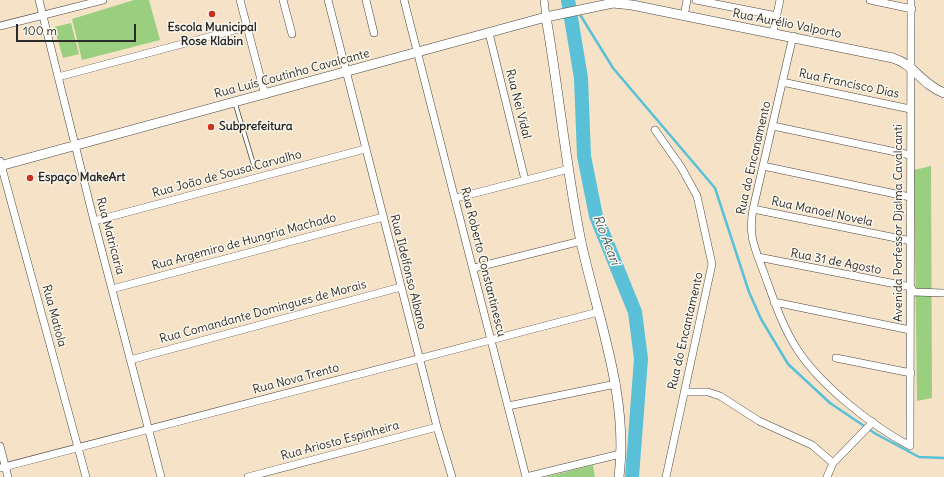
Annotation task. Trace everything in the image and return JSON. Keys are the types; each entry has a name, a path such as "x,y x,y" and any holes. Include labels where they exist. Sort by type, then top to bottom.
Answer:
{"main road":[{"name":"Rua Aurélio Valporto","path":"596,4 621,3 794,36 893,58 902,61 930,86 944,93"},
{"name":"Rua Luís Coutinho Cavalcante","path":"0,164 265,95 345,71 596,4"},
{"path":"546,17 581,241 616,384 621,414 619,477"}],"street":[{"name":"Rua Matricaria","path":"39,0 94,221 161,477"},
{"path":"0,26 103,0"},
{"path":"240,0 265,95"},
{"path":"282,0 292,34"},
{"name":"Rua Ildelfonso Albano","path":"328,0 419,358 452,477"},
{"path":"366,0 374,33"},
{"name":"Rua Roberto Constantinescu","path":"404,0 416,53 456,198 526,477"},
{"path":"544,0 546,17"},
{"path":"684,16 687,0"},
{"path":"696,0 777,16"},
{"path":"773,32 780,0"},
{"path":"870,0 912,9"},
{"name":"Avenida Porfessor Djalma Cavalcanti","path":"910,446 911,0"},
{"path":"58,77 246,27"},
{"name":"Rua Nei Vidal","path":"489,32 525,180"},
{"name":"Rua do Encanamento","path":"794,36 782,82 750,226 758,257 774,302 787,331 807,363 833,390 872,423 910,446"},
{"name":"Rua Francisco Dias","path":"782,82 910,109"},
{"path":"773,126 910,155"},
{"name":"Rua do Encantamento","path":"655,130 681,167 697,196 712,264 666,477"},
{"name":"Rua João de Sousa Carvalho","path":"94,221 365,149"},
{"name":"Rua Matiola","path":"0,164 86,477"},
{"path":"763,166 910,197"},
{"path":"456,198 569,169"},
{"name":"Rua Manoel Novela","path":"753,209 910,241"},
{"name":"Rua Argemiro de Hungria Machado","path":"112,289 383,217"},
{"path":"474,268 581,241"},
{"name":"Rua 31 de Agosto","path":"758,257 910,287 914,292 944,293"},
{"name":"Rua Comandante Domingues de Morais","path":"130,360 401,287"},
{"path":"774,302 910,330"},
{"name":"Rua Nova Trento","path":"3,467 598,312"},
{"path":"836,358 911,373"},
{"path":"508,406 616,384"},
{"path":"684,392 708,392 720,396 759,421 812,445 833,463"},
{"path":"827,477 833,463 872,423"},
{"name":"Rua Ariosto Espinheira","path":"248,477 437,427"},
{"path":"0,446 3,467 8,477"},
{"path":"526,477 620,454"}],"lane":[{"path":"235,103 254,166"}],"green space":[{"path":"134,0 149,0 160,40 82,60 72,19"},
{"path":"71,23 79,54 63,58 54,27"},
{"path":"931,166 932,398 917,401 914,170"},
{"path":"593,465 595,477 546,477"}],"waterway":[{"name":"Rio Acari","path":"568,0 581,78 584,156 596,216 635,312 641,359 632,477"},
{"path":"571,0 613,68 715,188 749,292 761,319 788,364 830,403 876,434 919,457 944,458"}],"place":[{"name":"Escola Municipal Rose Klabin","path":"212,14"},
{"name":"Subprefeitura","path":"211,127"},
{"name":"Espaço MakeArt","path":"30,178"}]}
